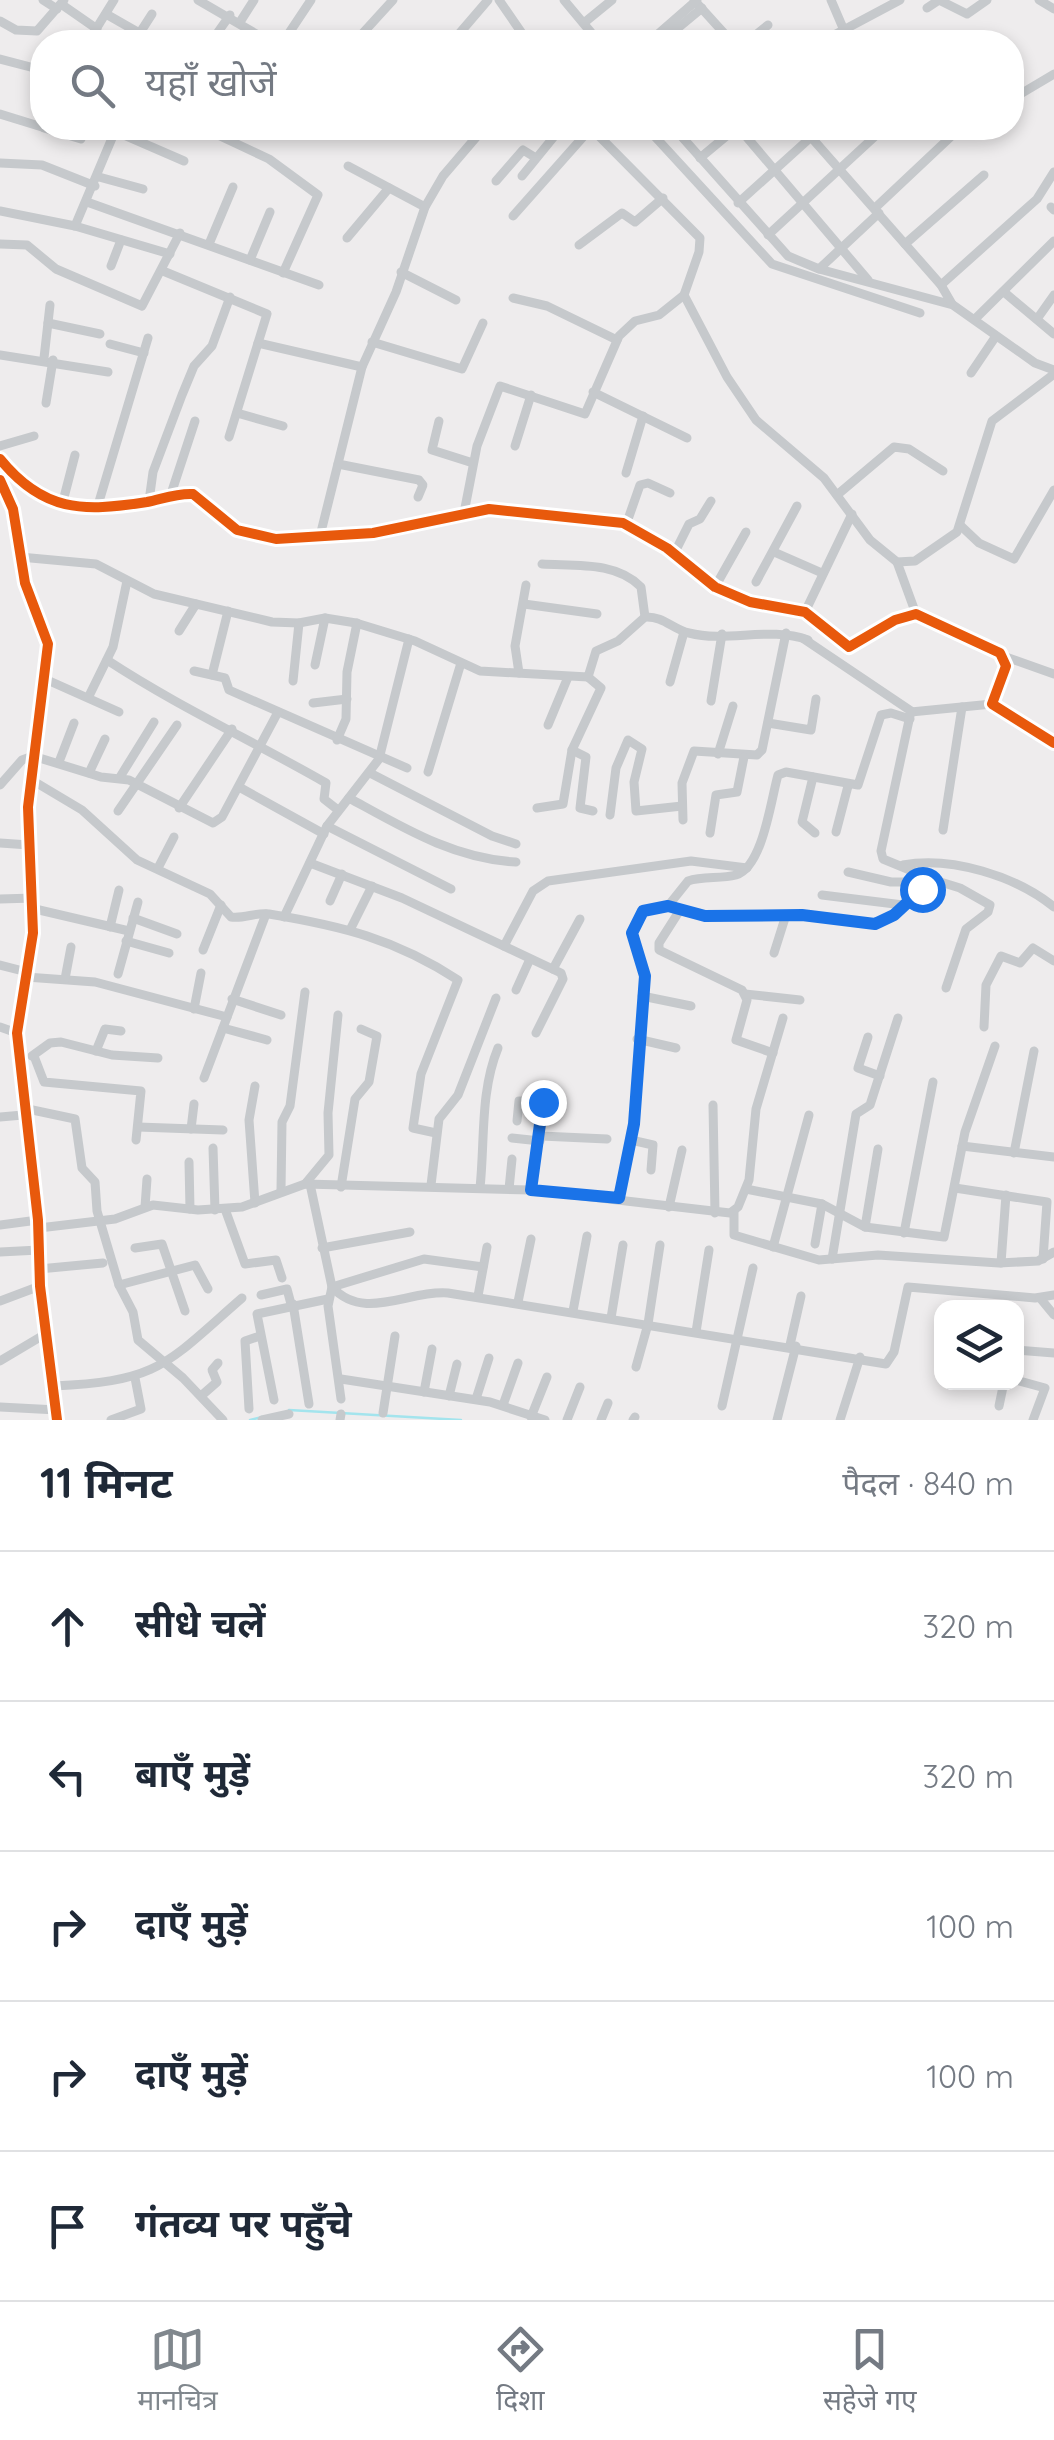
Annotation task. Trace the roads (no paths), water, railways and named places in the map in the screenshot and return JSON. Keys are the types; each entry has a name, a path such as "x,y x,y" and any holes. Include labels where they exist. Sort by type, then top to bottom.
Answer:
{"street":[{"path":"43,0 61,4 97,29 114,0"},
{"path":"200,0 251,30"},
{"path":"240,22 254,0"},
{"path":"291,30 311,0"},
{"path":"366,30 393,0"},
{"path":"462,30 488,0"},
{"path":"499,0 520,30"},
{"path":"564,0 591,30"},
{"path":"585,22 612,0"},
{"path":"831,0 843,28"},
{"path":"840,30 900,0"},
{"path":"927,8 939,0 967,14 987,0"},
{"path":"1039,0 1054,9"},
{"path":"663,30 697,2"},
{"path":"672,30 697,2"},
{"path":"697,2 722,30"},
{"path":"37,30 61,4"},
{"path":"106,14 126,30"},
{"path":"141,30 152,14"},
{"path":"220,30 230,15"},
{"path":"0,20 9,28 30,30"},
{"path":"761,30 768,24"},
{"path":"0,59 30,67"},
{"path":"1024,92 1054,74"},
{"path":"0,114 30,123"},
{"path":"76,226 97,182 109,140"},
{"path":"137,140 184,161"},
{"path":"229,140 269,159 316,191 318,200 283,273"},
{"path":"320,536 362,367 425,206 443,176 474,140"},
{"path":"522,176 551,140"},
{"path":"514,216 580,140"},
{"path":"464,513 473,463 497,389 505,386 582,415 617,340 635,320 658,315 684,295 700,252 700,238 603,140"},
{"path":"673,140 728,201 788,256 820,269 953,305 1051,374 992,421 961,526 930,553 906,564 896,562"},
{"path":"676,140 700,158 772,264 920,313"},
{"path":"700,158 723,140"},
{"path":"748,140 870,282"},
{"path":"728,201 774,170 799,140"},
{"path":"814,140 941,285 953,305"},
{"path":"768,235 871,140"},
{"path":"820,269 948,140"},
{"path":"496,181 524,150 536,158"},
{"path":"0,163 42,164 97,182 143,189"},
{"path":"348,166 425,206"},
{"path":"941,285 1037,199 1054,172"},
{"path":"905,244 984,176"},
{"path":"209,244 233,187"},
{"path":"347,238 389,188"},
{"path":"578,244 622,213 635,222 663,198"},
{"path":"87,202 319,285"},
{"path":"0,211 76,226 170,254"},
{"path":"250,260 270,212"},
{"path":"0,244 27,245 56,269 142,306 180,233"},
{"path":"111,266 122,240"},
{"path":"975,318 1054,241"},
{"path":"163,271 268,314 230,437"},
{"path":"401,272 456,300"},
{"path":"1004,292 1054,334"},
{"path":"684,295 727,377 756,420 773,439 824,478 870,540 896,562 916,614"},
{"path":"1037,319 1054,295"},
{"path":"149,501 153,472 182,395 194,366 212,346 230,297"},
{"path":"513,298 546,306 617,340"},
{"path":"46,402 50,304"},
{"path":"48,323 100,334"},
{"path":"372,342 462,369 482,323"},
{"path":"972,373 996,336"},
{"path":"98,506 148,338"},
{"path":"258,343 362,367"},
{"path":"110,344 144,353"},
{"path":"0,355 48,359 108,372"},
{"path":"593,392 687,438"},
{"path":"516,446 531,395"},
{"path":"237,413 283,426"},
{"path":"626,473 643,416"},
{"path":"170,497 195,421"},
{"path":"439,421 432,450 473,463"},
{"path":"0,446 34,436"},
{"path":"837,495 894,446 909,449 943,471"},
{"path":"62,505 74,455"},
{"path":"0,459 30,490 62,505 98,506 193,494 247,534 276,539 373,533 464,513 514,509 626,525 674,554 715,587 750,602 805,612 849,647"},
{"path":"338,464 419,480 423,485 418,497"},
{"path":"0,480 30,602 48,644 30,780 29,845 35,910 17,1033 38,1224 40,1286 57,1415 0,1407"},
{"path":"626,525 640,485 648,483 670,492"},
{"path":"961,526 979,543 1014,559 1054,490"},
{"path":"674,554 689,524 700,520 710,501"},
{"path":"756,582 797,506"},
{"path":"805,612 852,514"},
{"path":"715,587 746,532"},
{"path":"774,552 822,573"},
{"path":"20,557 83,561 154,594 228,611 299,624 325,618 357,623 410,639 480,670 588,677 601,688 572,750 562,804 537,808"},
{"path":"542,564 611,569 630,578 640,587 645,618"},
{"path":"89,696 107,660 127,581"},
{"path":"519,673 514,652 526,585"},
{"path":"180,631 196,604"},
{"path":"524,604 597,614"},
{"path":"212,675 228,611"},
{"path":"588,677 596,651 618,642 645,618 662,619 684,632 786,633 836,651 895,620 916,614 1002,656 1054,674"},
{"path":"315,666 325,618"},
{"path":"337,740 346,719 357,623"},
{"path":"293,681 299,624"},
{"path":"670,682 684,632"},
{"path":"683,820 682,783 691,754 760,754 786,633"},
{"path":"710,701 722,634"},
{"path":"284,917 325,830 379,759 410,639"},
{"path":"804,639 911,715"},
{"path":"992,704 1006,666 1002,656"},
{"path":"107,660 156,694 232,729 326,783 324,799 338,810"},
{"path":"428,772 460,662"},
{"path":"194,671 226,679 229,690 407,768"},
{"path":"548,725 568,676"},
{"path":"45,679 118,712"},
{"path":"313,703 346,700"},
{"path":"768,723 811,730 816,700"},
{"path":"668,906 688,881 736,874 747,868 755,855 778,774 848,786 862,781 881,715 992,704 1054,743"},
{"path":"718,754 733,706"},
{"path":"944,830 962,708"},
{"path":"0,785 22,760 33,756 89,773 120,777 214,823 238,788 278,712"},
{"path":"911,715 881,851 883,859 922,879 960,888 990,905 988,912 966,929 946,988"},
{"path":"120,777 154,722"},
{"path":"59,762 74,723"},
{"path":"118,811 176,725"},
{"path":"179,808 232,729"},
{"path":"89,773 105,739"},
{"path":"610,815 616,768 628,740 642,749 634,782 636,811 682,806"},
{"path":"572,750 586,757 580,808 592,811"},
{"path":"710,832 716,795 736,792 744,757"},
{"path":"370,773 482,832 516,844"},
{"path":"813,777 802,822 815,832"},
{"path":"30,780 82,810 123,850 210,894 238,919 266,914 352,928 400,945 459,982 430,1050 414,1105 413,1128 435,1137"},
{"path":"836,832 848,786"},
{"path":"238,788 451,889"},
{"path":"349,798 429,841 475,857 516,862"},
{"path":"158,868 174,837"},
{"path":"0,843 29,845"},
{"path":"504,946 533,890 548,881 691,861 747,868"},
{"path":"900,866 936,862 1008,880 1054,907"},
{"path":"310,863 372,886 553,969 563,979 536,1034"},
{"path":"848,872 891,882 922,879"},
{"path":"330,901 342,874"},
{"path":"619,1198 631,1140 645,966 634,926 643,911 668,906 705,916 786,915 875,924 904,906 922,879"},
{"path":"352,928 372,886"},
{"path":"110,926 119,890"},
{"path":"822,895 904,906"},
{"path":"0,898 34,898"},
{"path":"118,974 138,902"},
{"path":"203,950 220,906"},
{"path":"35,910 110,926 170,953"},
{"path":"680,910 659,943 660,950 745,994 800,1000"},
{"path":"204,1078 266,914"},
{"path":"774,953 786,915"},
{"path":"133,918 176,934"},
{"path":"553,969 580,919"},
{"path":"66,979 72,948"},
{"path":"984,1027 986,985 1000,956 1020,964 1033,948 1054,961"},
{"path":"516,990 530,958"},
{"path":"0,965 27,974 114,986 194,1010 267,1040"},
{"path":"194,1010 202,973"},
{"path":"281,1190 279,1155 306,992"},
{"path":"745,994 736,1040 772,1052"},
{"path":"642,996 692,1006"},
{"path":"431,1185 441,1114 458,1095 496,998"},
{"path":"232,999 281,1015"},
{"path":"338,1014 328,1113 329,1154 307,1184 332,1287 328,1299 341,1399"},
{"path":"783,1018 756,1109 746,1189 734,1211 734,1235 832,1259 878,1255 1001,1263 1044,1259 1054,1252"},
{"path":"832,1259 856,1114 870,1105 898,1018"},
{"path":"0,1027 17,1033"},
{"path":"96,1051 105,1029 121,1032"},
{"path":"341,1186 354,1099 369,1082 377,1036 361,1029"},
{"path":"868,1037 858,1068 880,1076"},
{"path":"637,1038 676,1048"},
{"path":"19,1056 34,1056 54,1042 158,1058"},
{"path":"746,1189 822,1204 865,1227 946,1236 962,1146 995,1046"},
{"path":"480,1188 484,1088 498,1048"},
{"path":"1014,1153 1034,1051"},
{"path":"34,1056 39,1076 48,1083 142,1091 136,1140"},
{"path":"904,1233 934,1082"},
{"path":"255,1086 249,1120 255,1203"},
{"path":"516,1121 519,1101 543,1102 541,1139 531,1190"},
{"path":"191,1128 194,1104"},
{"path":"714,1105 715,1213"},
{"path":"0,1117 23,1112 74,1117 82,1168 95,1185 100,1222 119,1285 133,1312 138,1340 223,1420"},
{"path":"773,1247 809,1116"},
{"path":"138,1127 223,1130"},
{"path":"512,1138 607,1139"},
{"path":"631,1140 653,1145 651,1170"},
{"path":"962,1146 1054,1158"},
{"path":"213,1148 220,1209 245,1264 274,1260 282,1278"},
{"path":"865,1227 878,1149"},
{"path":"669,1207 682,1150"},
{"path":"509,1189 512,1159"},
{"path":"189,1162 190,1209"},
{"path":"145,1207 147,1179"},
{"path":"1,1222 100,1222 145,1207 220,1209 255,1203 281,1190 307,1184 531,1190 715,1213 734,1211"},
{"path":"955,1188 1048,1202 1044,1259"},
{"path":"1001,1263 1006,1195"},
{"path":"815,1244 822,1204"},
{"path":"322,1248 410,1232"},
{"path":"572,1311 587,1236"},
{"path":"518,1302 531,1239"},
{"path":"135,1248 160,1242 184,1311"},
{"path":"611,1318 623,1245"},
{"path":"636,1366 648,1324 660,1245"},
{"path":"478,1296 487,1247"},
{"path":"0,1252 39,1250"},
{"path":"696,1332 709,1250"},
{"path":"332,1287 424,1259 483,1267"},
{"path":"39,1269 103,1263"},
{"path":"119,1285 196,1265 208,1289"},
{"path":"722,1406 753,1268"},
{"path":"0,1301 40,1286"},
{"path":"332,1287 358,1304 389,1302 424,1292 478,1296 886,1364 891,1360 908,1287 1040,1298 1054,1295"},
{"path":"260,1294 287,1290 309,1404"},
{"path":"778,1420 801,1296"},
{"path":"1020,1300 1022,1296"},
{"path":"54,1386 135,1378 166,1364 242,1298"},
{"path":"1040,1298 1054,1315"},
{"path":"274,1400 260,1336 259,1312 328,1299"},
{"path":"0,1360 47,1333"},
{"path":"249,1410 245,1340 260,1336"},
{"path":"383,1414 395,1336"},
{"path":"424,1392 432,1350"},
{"path":"1024,1351 1054,1353"},
{"path":"476,1399 489,1358"},
{"path":"840,1420 860,1358"},
{"path":"201,1396 217,1382 212,1370 218,1362"},
{"path":"450,1396 456,1364"},
{"path":"503,1404 518,1364"},
{"path":"110,1420 141,1409 135,1378"},
{"path":"531,1417 547,1378"},
{"path":"341,1380 503,1404 546,1420"},
{"path":"1024,1382 1045,1388 1033,1420"},
{"path":"566,1420 580,1387"},
{"path":"1000,1406 1003,1390"},
{"path":"601,1420 608,1402"},
{"path":"262,1420 288,1414"}],"waterway":[{"path":"289,1410 461,1420"},
{"path":"250,1420 262,1417"}]}
